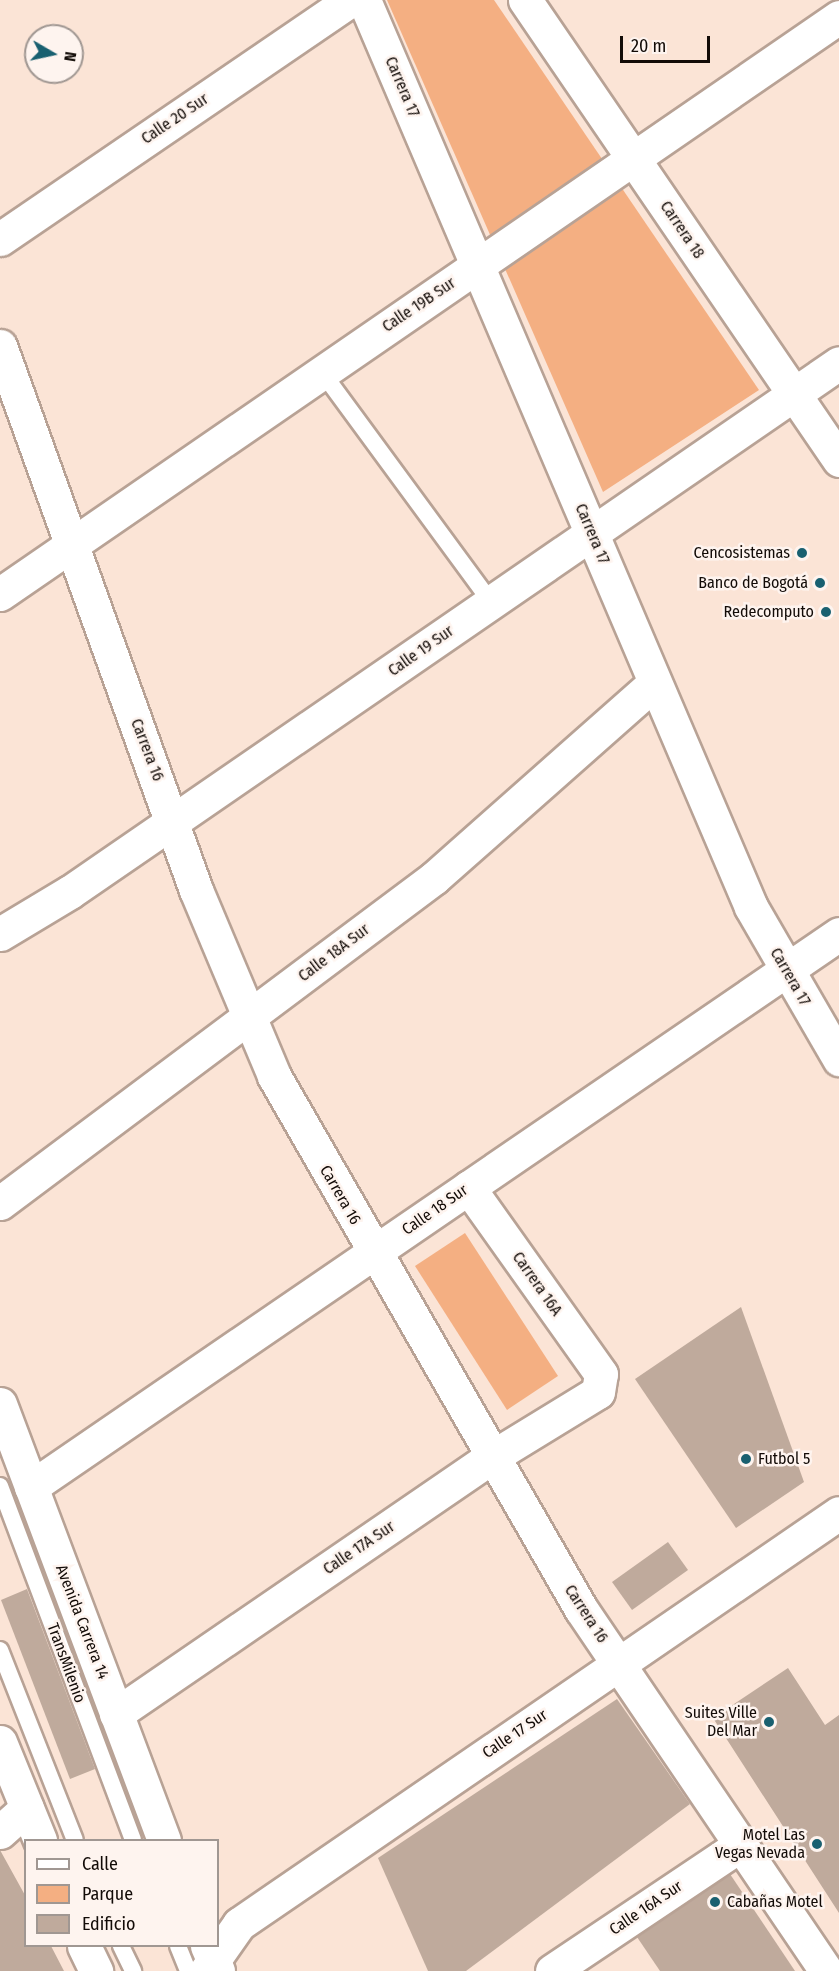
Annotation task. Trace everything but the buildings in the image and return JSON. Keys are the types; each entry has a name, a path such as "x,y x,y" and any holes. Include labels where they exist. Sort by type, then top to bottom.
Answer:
{"street":[{"name":"Calle 20 Sur","path":"0,238 350,0"},
{"name":"Carrera 17","path":"364,0 479,264 653,684 785,971 839,1059"},
{"name":"Carrera 18","path":"525,0 839,460"},
{"name":"Calle 19B Sur","path":"0,594 839,17"},
{"name":"Carrera 16","path":"0,346 71,545 248,1018 301,1128 492,1457 618,1664 826,1971"},
{"name":"Calle 19 Sur","path":"0,934 174,821 839,363"},
{"name":"Calle 18A Sur","path":"0,1203 434,878 653,684"},
{"name":"Calle 18 Sur","path":"15,1486 373,1253 839,934"},
{"name":"Carrera 16A","path":"468,1187 601,1374 601,1384"},
{"name":"Calle 17A Sur","path":"116,1714 492,1457 598,1392 601,1384"},
{"name":"Avenida Carrera 14","path":"0,1404 15,1486 116,1714 164,1839"},
{"name":"Calle 17 Sur","path":"207,1964 239,1924 839,1513"},
{"path":"0,1742 40,1839"},
{"path":"0,1832 27,1808"},
{"name":"Calle 16A Sur","path":"552,1971 740,1845"},
{"path":"84,1947 96,1971"}],"lane":[{"path":"322,372 491,602"},
{"name":"TransMilenio","path":"15,1486 133,1839"},
{"path":"0,1650 75,1839"},
{"path":"121,1947 133,1971"},
{"path":"180,1947 207,1964"}],"green space":[{"path":"387,0 494,0 759,390 603,492"},
{"path":"465,1233 558,1376 507,1410 415,1266"}],"place":[{"name":"Cencosistemas","path":"802,553"},
{"name":"Banco de Bogotá","path":"820,583"},
{"name":"Redecomputo","path":"826,612"},
{"name":"Futbol 5","path":"746,1459"},
{"name":"Suites Ville Del Mar","path":"769,1722"},
{"name":"Motel Las Vegas Nevada","path":"817,1844"},
{"name":"Cabañas Motel","path":"715,1902"}]}
